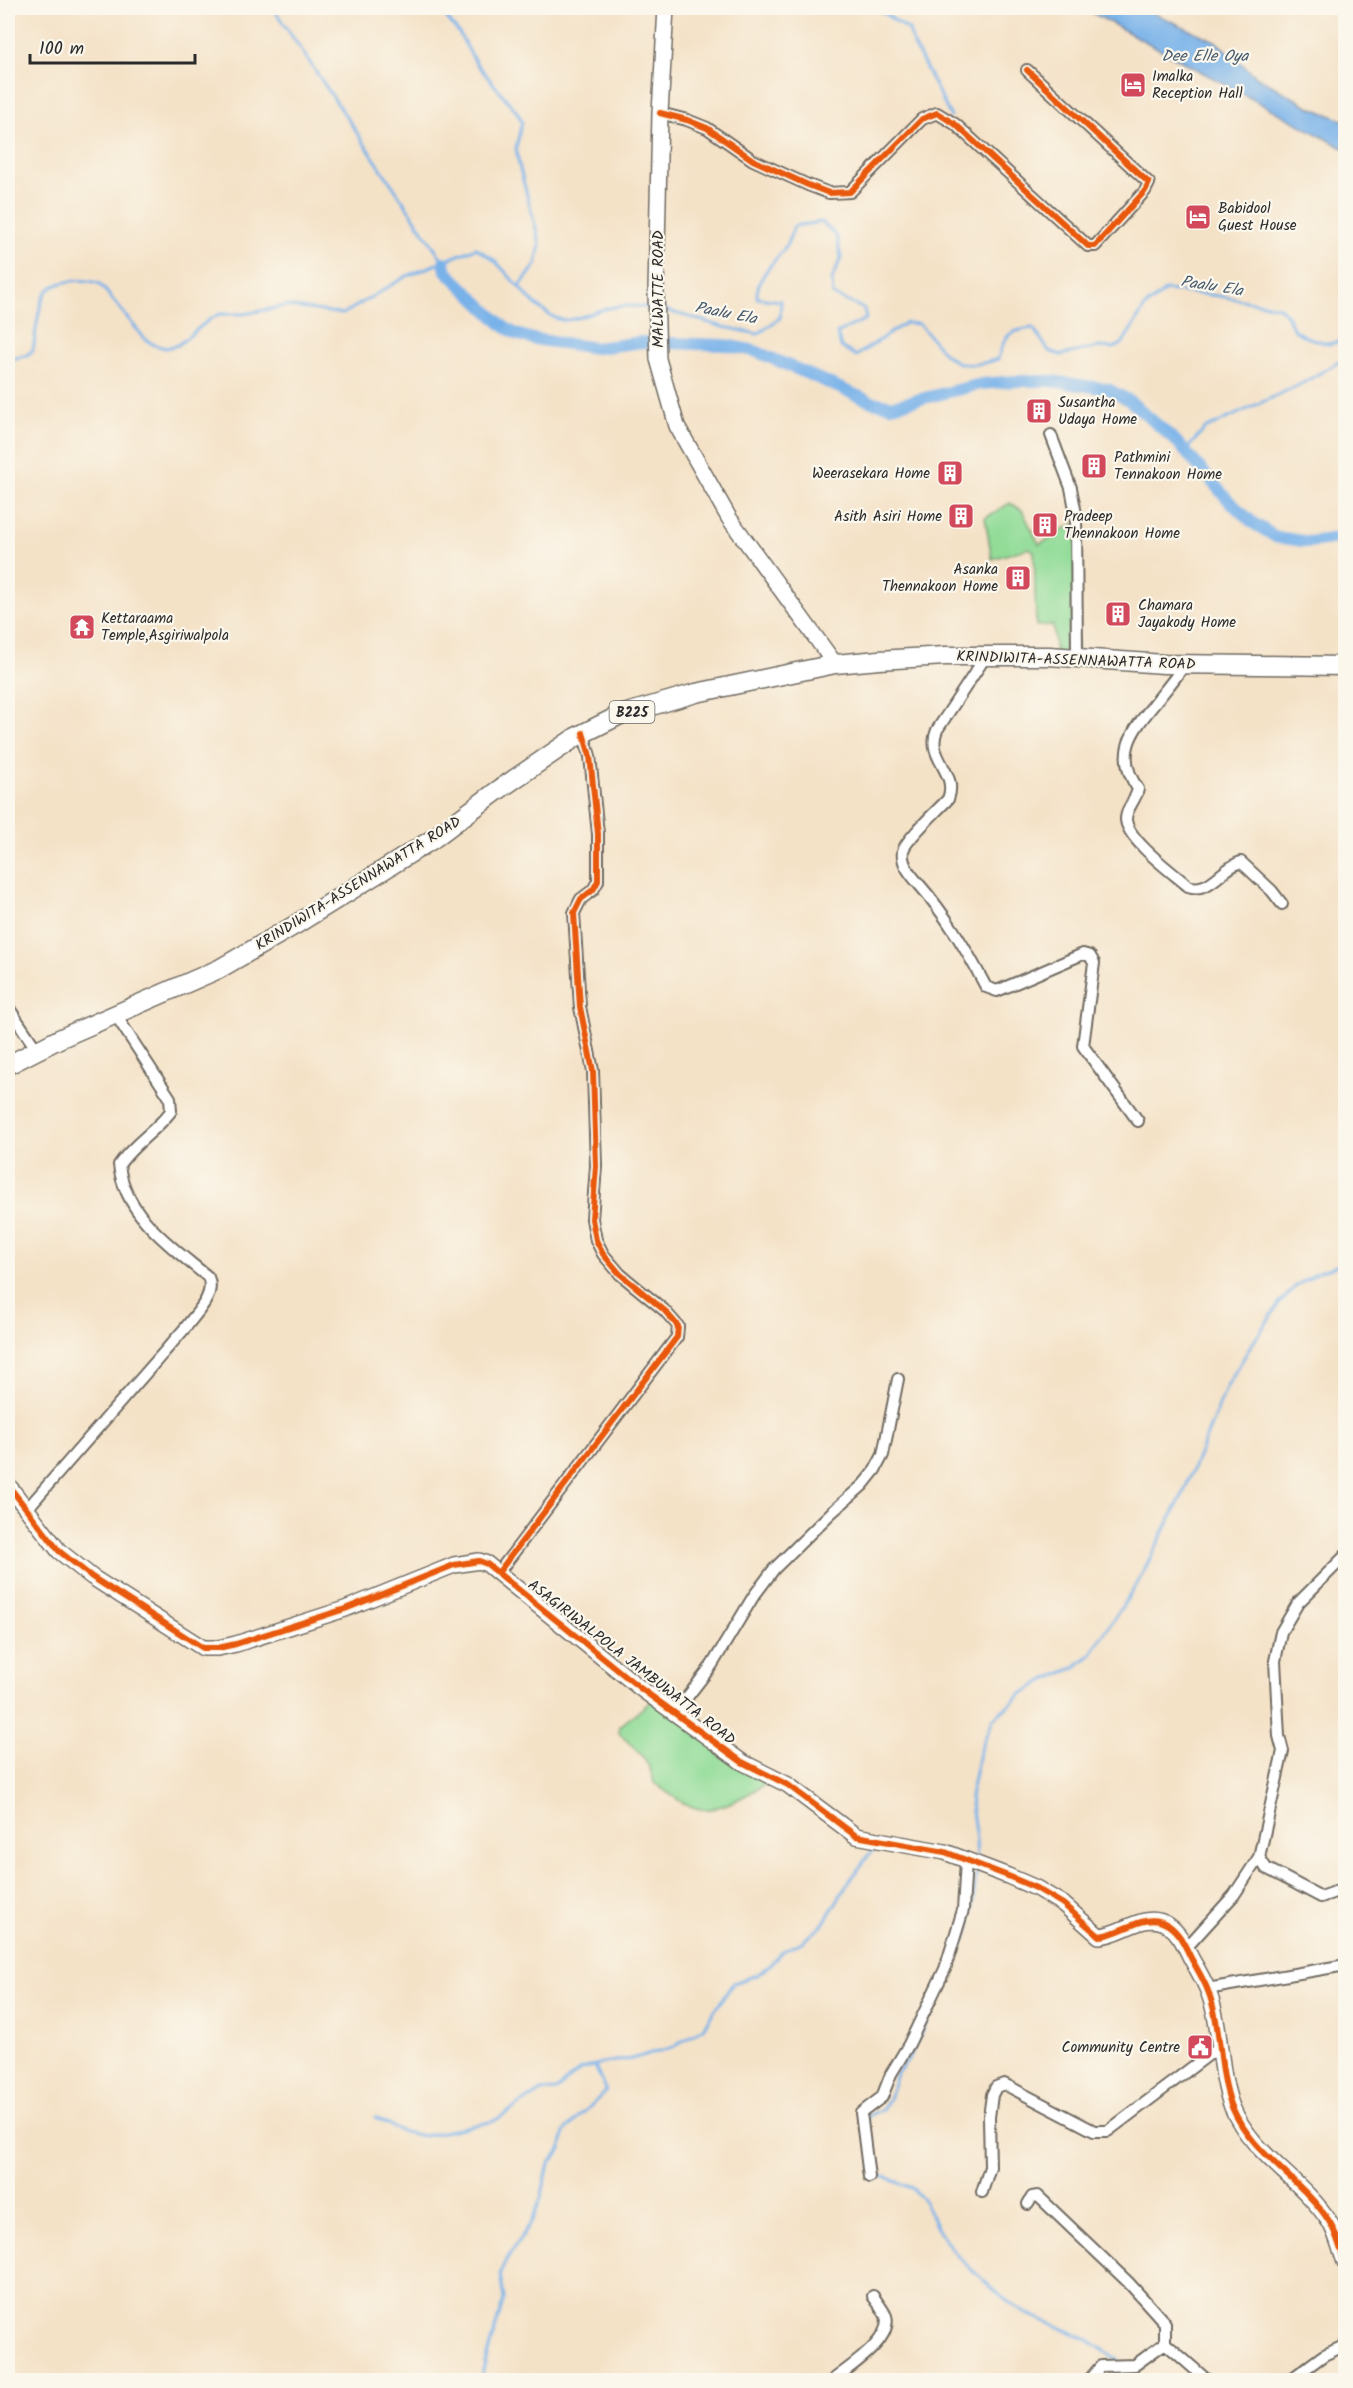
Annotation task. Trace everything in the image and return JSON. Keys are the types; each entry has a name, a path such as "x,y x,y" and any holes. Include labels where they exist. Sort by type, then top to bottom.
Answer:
{"main road":[{"name":"KRINDIWITA-ASSENNAWATTA ROAD","path":"8,1065 115,1014 219,969 295,925 433,838 492,794 583,733 620,715 696,693 835,664 945,656 1077,658 1185,664 1346,666"}],"street":[{"name":"MALWATTE ROAD","path":"666,8 660,113 656,335 658,359 677,426 729,518 835,664"},
{"path":"660,113 707,128 753,160 829,193 850,192 922,119 937,113 955,124 1088,246 1095,246 1145,191 1149,183 1027,70"},
{"path":"1051,435 1071,488 1076,514 1077,658"},
{"path":"986,656 933,738 934,749 950,780 952,790 948,799 903,848 903,860 912,876 935,902 960,938 986,987 997,991 1083,954 1090,956 1094,963 1083,1046 1138,1121"},
{"path":"1185,664 1143,716 1129,739 1126,760 1130,777 1138,789 1137,796 1127,812 1126,822 1143,847 1188,886 1196,889 1205,887 1222,872 1240,861 1282,904"},
{"path":"498,1573 677,1337 678,1326 664,1310 620,1274 603,1254 596,1240 592,1219 596,1166 593,1071 580,1007 574,913 581,899 592,890 598,881 598,834 590,756 583,733"},
{"path":"8,1007 37,1050"},
{"path":"26,1510 186,1327 209,1295 211,1285 208,1277 152,1230 137,1209 120,1175 119,1165 124,1157 171,1111 170,1098 115,1014"},
{"path":"675,1713 712,1665 753,1598 774,1569 863,1485 875,1470 883,1455 898,1379"},
{"name":"ASAGIRIWALPOLA JAMBUWATTA ROAD","path":"8,1485 59,1551 92,1577 203,1648 218,1648 236,1644 345,1609 454,1565 479,1561 498,1573 675,1713 742,1762 788,1785 856,1836 945,1852 1036,1888 1063,1904 1099,1936 1111,1935 1151,1919 1166,1924 1178,1934 1207,1989 1231,2103 1241,2127 1260,2151 1294,2181 1330,2222 1346,2264"},
{"path":"1186,1948 1234,1894 1259,1857 1283,1751 1279,1736 1275,1661 1281,1632 1298,1603 1346,1555"},
{"path":"1259,1857 1266,1868 1321,1898 1346,1888"},
{"path":"869,2177 861,2113 882,2097 891,2074 909,2044 945,1970 963,1910 966,1860"},
{"path":"1207,1989 1346,1965"},
{"path":"982,2192 990,2168 989,2117 992,2095 996,2087 1004,2084 1094,2131 1108,2131 1211,2053 1220,2050"},
{"path":"1028,2204 1032,2197 1038,2196 1128,2282 1166,2323 1164,2343 1135,2366 1101,2366 1089,2380"},
{"path":"833,2380 877,2345 886,2330 886,2317 873,2296"},
{"path":"1164,2343 1207,2380"},
{"path":"1290,2380 1324,2355 1346,2344"}],"green space":[{"path":"1010,503 1022,510 1039,544 1076,523 1077,658 1056,657 1053,625 1036,626 1034,551 1029,548 992,559 985,518"},
{"path":"653,1700 767,1779 767,1783 735,1801 716,1808 700,1809 688,1805 654,1783 645,1759 619,1733 620,1726"}],"water":[{"name":"Dee Elle Oya","path":"1083,8 1142,8 1215,41 1257,77 1310,107 1345,121 1345,149"}],"waterway":[{"path":"273,8 444,262"},
{"path":"439,8 459,33 476,63 517,112 522,122 516,148 540,244 536,265 519,287"},
{"path":"876,8 909,30 912,41 951,117"},
{"name":"Paalu Ela","path":"661,309 758,334 780,318 781,301 757,298 757,290 762,277 786,246 794,226 822,222 837,237 841,258 832,279 833,295 864,309 866,319 837,333 841,347 856,356 905,323 919,324 951,359 959,363 982,363 998,359 1008,336 1033,328 1049,351 1061,355 1099,347 1113,348 1122,344 1145,307 1166,290 1219,296 1280,307 1294,330 1306,337 1329,344 1346,340"},
{"path":"8,360 27,355 33,350 43,298 53,287 68,282 85,281 100,284 144,338 154,345 166,348 178,345 210,319 220,314 244,314 286,306 343,314 405,277 476,248 495,261 527,296 556,318 574,319 620,306 652,308"},
{"path":"444,262 446,271 503,326 516,334 533,339 596,348 642,342 725,345 755,351 872,402 892,406 981,384 1016,381 1051,381 1108,389 1130,401 1176,441 1229,501 1253,523 1276,537 1309,542 1346,537"},
{"path":"1185,451 1205,429 1301,384 1346,358"},
{"path":"977,1859 970,1797 979,1753 993,1719 1023,1693 1045,1680 1074,1668 1090,1655 1137,1584 1183,1494 1227,1386 1249,1349 1279,1304 1296,1286 1320,1271 1346,1263"},
{"path":"375,2117 403,2132 424,2136 494,2121 541,2091 556,2090 580,2070 674,2047 703,2028 733,1983 757,1975 769,1966 781,1952 802,1942 823,1924 853,1875 875,1848 948,1860"},
{"path":"867,2125 868,2116 882,2109 888,2102 897,2073 909,2058 970,1927 977,1868"},
{"path":"480,2380 504,2298 500,2274 504,2264 532,2221 541,2198 549,2164 562,2148 564,2132 606,2091 595,2066"},
{"path":"871,2150 877,2174 912,2188 923,2199 940,2233 959,2258 1003,2298 1025,2313 1085,2338 1117,2359 1119,2363"},
{"path":"1123,2368 1127,2380"}],"cycle path":[{"path":"660,113 707,128 753,160 829,193 850,192 922,119 937,113 955,124 1088,246 1095,246 1145,191 1149,183 1027,70"},
{"path":"498,1573 677,1337 678,1326 664,1310 620,1274 603,1254 596,1240 592,1219 596,1166 593,1071 580,1007 574,913 581,899 593,890 598,881 598,834 590,756 583,733"},
{"path":"8,1485 59,1551 92,1577 203,1648 218,1648 236,1644 345,1609 454,1565 479,1561 487,1564 640,1688 742,1762 788,1785 856,1836 945,1852 1008,1876 1036,1888 1063,1904 1099,1936 1151,1920 1168,1925 1182,1940 1208,1991 1216,2019 1224,2079 1232,2107 1252,2139 1305,2192 1329,2221 1346,2264"}],"place":[{"name":"Imalka Reception Hall","path":"1133,85"},
{"name":"Babidool Guest House","path":"1198,217"},
{"name":"Susantha Udaya Home","path":"1039,411"},
{"name":"Pathmini Tennakoon Home","path":"1094,466"},
{"name":"Weerasekara Home","path":"950,473"},
{"name":"Asith Asiri Home","path":"961,516"},
{"name":"Pradeep Thennakoon Home","path":"1045,525"},
{"name":"Asanka Thennakoon Home","path":"1018,578"},
{"name":"Chamara Jayakody Home","path":"1118,614"},
{"name":"Kettaraama Temple,Asgiriwalpola","path":"82,627"},
{"name":"Community Centre","path":"1200,2047"}]}
